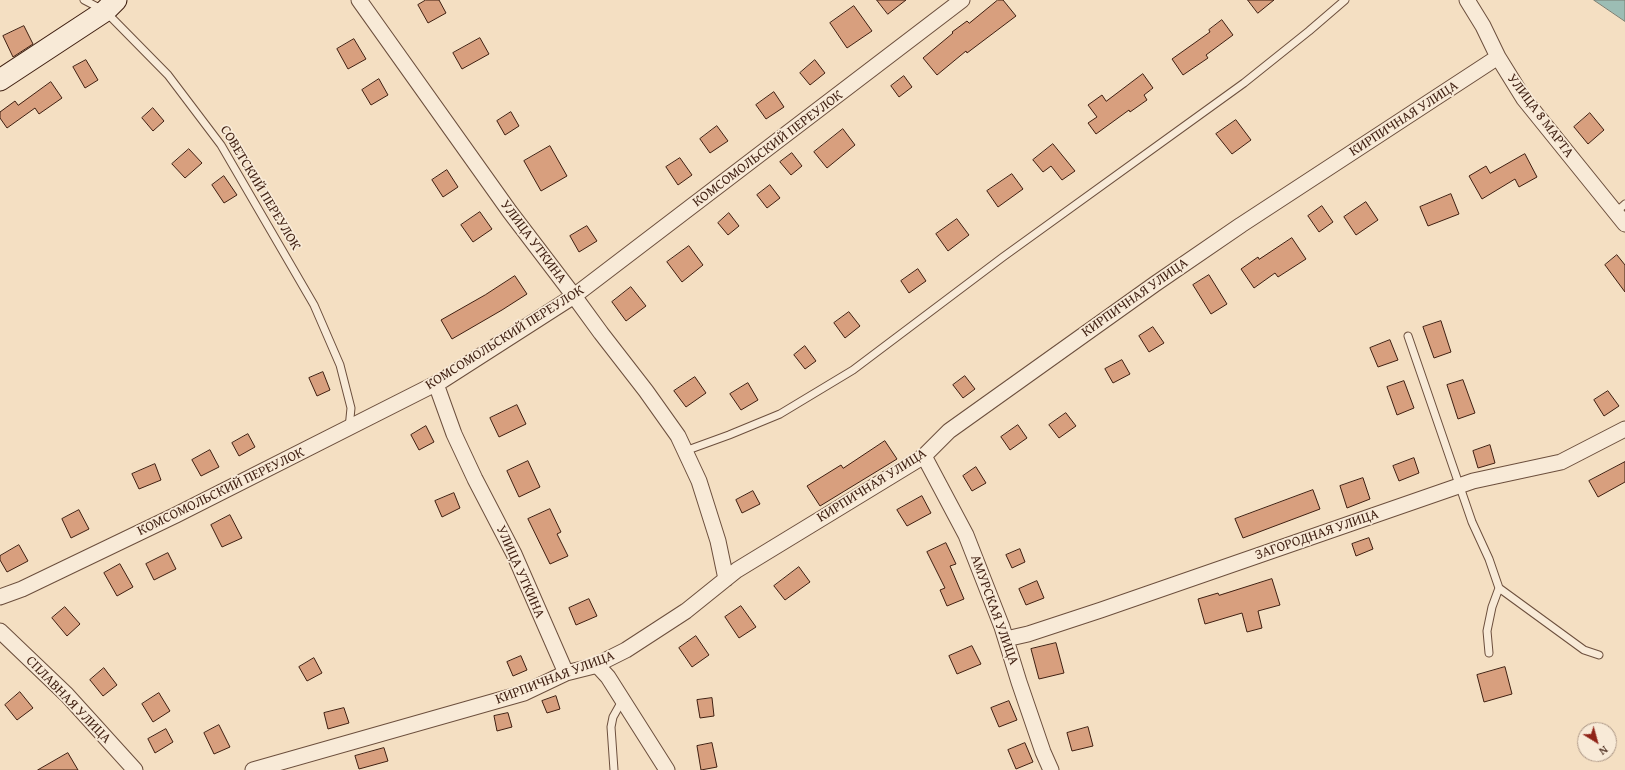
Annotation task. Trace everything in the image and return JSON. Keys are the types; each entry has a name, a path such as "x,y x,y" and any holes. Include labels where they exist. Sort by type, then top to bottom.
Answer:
{"main road":[{"path":"0,80 110,5"}],"street":[{"name":"УЛИЦА УТКИНА","path":"359,0 510,212 646,391 678,436 699,481 718,541 726,579"},
{"name":"КОМСОМОЛЬСКИЙ ПЕРЕУЛОК","path":"0,597 22,589 169,519 436,384 574,296 962,0"},
{"name":"УЛИЦА 8 МАРТА","path":"1467,0 1483,26 1498,57 1524,99 1620,208 1625,224"},
{"name":"КИРПИЧНАЯ УЛИЦА","path":"253,770 524,693 566,673 597,665 626,650 686,611 737,570 924,456 949,431 1155,284 1241,225 1498,57"},
{"name":"УЛИЦА УТКИНА","path":"436,384 463,453 514,554 566,673"},
{"name":"ЗАГОРОДНАЯ УЛИЦА","path":"1006,640 1108,607 1473,480 1561,462 1625,429"},
{"name":"АМУРСКАЯ УЛИЦА","path":"924,456 966,535 1006,640 1034,724 1052,770"},
{"name":"СПЛАВНАЯ УЛИЦА","path":"0,631 67,695 135,770"},
{"path":"597,665 608,677 667,770"}],"lane":[{"name":"СОВЕТСКИЙ ПЕРЕУЛОК","path":"84,0 110,5 168,74 221,145 314,305 340,365 351,408 348,428"},
{"path":"685,451 780,414 853,370 1002,257 1244,83 1345,0"},
{"path":"1408,336 1472,522 1489,559 1499,588 1584,650 1599,656"},
{"path":"1489,653 1487,631 1492,607 1499,588"},
{"path":"614,770 611,727 613,717 622,701"}],"water":[{"path":"1594,0 1625,0 1625,21"}],"building":[{"path":"426,0 439,0 446,13 428,23 418,5"},
{"path":"877,0 906,0 888,14"},
{"path":"998,0 1003,0 1016,16 967,53 966,51 937,75 923,58 953,33 952,32 967,21 969,23"},
{"path":"1248,0 1274,0 1258,13"},
{"path":"854,6 872,31 847,48 830,23"},
{"path":"1222,20 1233,35 1206,55 1208,58 1183,75 1172,59 1210,32 1209,30"},
{"path":"24,26 33,44 13,57 3,36"},
{"path":"480,38 489,54 462,69 453,53"},
{"path":"354,39 366,59 348,69 337,49"},
{"path":"86,60 98,80 85,88 73,67"},
{"path":"815,60 825,73 810,85 800,73"},
{"path":"1143,74 1153,88 1144,95 1147,100 1130,112 1129,110 1096,134 1088,123 1097,117 1088,105 1102,95 1106,101"},
{"path":"904,76 912,87 899,97 891,86"},
{"path":"379,79 388,95 371,105 362,90"},
{"path":"51,82 62,98 39,114 35,108 7,128 0,118 0,112 15,101 18,105"},
{"path":"774,92 784,107 766,119 756,105"},
{"path":"153,108 164,121 153,131 142,118"},
{"path":"511,112 519,126 505,135 497,121"},
{"path":"1590,113 1604,130 1588,144 1574,127"},
{"path":"1236,120 1251,140 1232,154 1216,134"},
{"path":"717,126 728,141 710,153 700,139"},
{"path":"843,129 855,145 827,168 814,152"},
{"path":"1053,144 1075,171 1062,180 1051,166 1043,172 1033,160"},
{"path":"550,146 567,176 541,191 524,161"},
{"path":"189,149 202,163 185,178 172,164"},
{"path":"792,153 802,166 791,175 780,162"},
{"path":"1525,154 1537,177 1519,187 1515,179 1482,199 1469,176 1486,166 1490,173"},
{"path":"680,158 692,175 678,185 666,167"},
{"path":"447,170 458,187 443,197 432,180"},
{"path":"1012,174 1023,189 998,207 987,191"},
{"path":"224,176 237,195 224,203 212,185"},
{"path":"770,185 780,198 767,208 757,195"},
{"path":"1451,194 1459,214 1428,226 1420,207"},
{"path":"1366,202 1378,220 1356,235 1344,217"},
{"path":"1322,206 1333,222 1319,232 1308,216"},
{"path":"480,212 492,229 473,242 461,225"},
{"path":"729,213 739,226 728,235 718,223"},
{"path":"957,219 969,235 948,251 936,234"},
{"path":"587,226 597,241 579,252 570,236"},
{"path":"1292,238 1306,259 1278,277 1275,273 1254,288 1241,269 1258,257 1259,259"},
{"path":"689,246 703,265 682,282 667,262"},
{"path":"1617,255 1625,265 1625,292 1605,265"},
{"path":"918,269 926,281 909,293 901,281"},
{"path":"1209,275 1227,304 1211,314 1193,285"},
{"path":"515,276 527,294 452,339 441,320"},
{"path":"631,287 646,306 626,321 612,302"},
{"path":"849,312 860,326 845,338 834,323"},
{"path":"1441,321 1451,352 1434,358 1423,327"},
{"path":"1153,327 1164,343 1149,352 1139,336"},
{"path":"1390,340 1398,360 1378,367 1370,348"},
{"path":"805,346 816,361 805,369 794,355"},
{"path":"1122,360 1130,374 1113,383 1105,369"},
{"path":"323,372 330,390 317,396 309,378"},
{"path":"965,376 975,389 963,398 953,385"},
{"path":"695,377 706,393 686,407 674,391"},
{"path":"1463,380 1475,413 1458,419 1447,385"},
{"path":"1404,381 1414,408 1397,415 1387,387"},
{"path":"748,383 758,400 741,410 730,394"},
{"path":"1608,391 1619,406 1604,416 1594,400"},
{"path":"517,405 526,424 499,437 490,418"},
{"path":"1066,413 1076,426 1059,438 1049,425"},
{"path":"1018,425 1027,438 1010,450 1001,437"},
{"path":"426,426 434,442 419,450 411,435"},
{"path":"248,434 255,447 239,456 232,443"},
{"path":"885,441 897,459 820,506 807,486 841,465 843,468"},
{"path":"1490,445 1495,463 1478,468 1473,451"},
{"path":"210,450 219,467 201,476 192,460"},
{"path":"1414,458 1419,473 1399,481 1393,466"},
{"path":"528,461 540,487 519,497 507,471"},
{"path":"1625,462 1625,482 1598,497 1589,481"},
{"path":"155,464 161,480 139,489 132,474"},
{"path":"976,467 986,483 972,491 963,476"},
{"path":"1363,478 1370,499 1347,508 1340,486"},
{"path":"1313,490 1320,509 1243,538 1235,519"},
{"path":"753,491 760,504 742,513 736,500"},
{"path":"454,493 460,508 442,517 435,501"},
{"path":"922,496 931,513 907,526 897,510"},
{"path":"550,509 561,532 557,534 568,556 550,564 528,519"},
{"path":"79,510 89,529 71,538 62,519"},
{"path":"230,515 242,538 222,547 211,525"},
{"path":"1369,538 1373,549 1356,556 1352,544"},
{"path":"946,543 956,564 950,566 964,599 947,606 940,590 945,588 927,552"},
{"path":"19,545 28,561 7,572 0,560 0,556"},
{"path":"1020,549 1025,562 1012,568 1006,555"},
{"path":"168,553 176,569 154,580 146,564"},
{"path":"120,564 133,587 117,596 104,573"},
{"path":"799,567 810,582 785,600 774,586"},
{"path":"1272,579 1280,605 1258,611 1262,628 1247,632 1242,613 1205,624 1198,599 1218,593 1219,595"},
{"path":"1037,581 1044,598 1026,605 1019,589"},
{"path":"589,599 597,616 576,625 569,608"},
{"path":"741,606 756,627 739,638 725,617"},
{"path":"65,607 80,624 67,636 52,618"},
{"path":"696,636 709,655 692,667 679,648"},
{"path":"1056,643 1064,673 1039,679 1031,649"},
{"path":"972,646 981,664 957,674 949,656"},
{"path":"521,656 527,670 513,676 507,662"},
{"path":"314,658 322,673 307,681 299,667"},
{"path":"1505,667 1512,694 1484,702 1477,675"},
{"path":"104,668 117,685 103,696 90,680"},
{"path":"20,692 33,708 17,720 5,705"},
{"path":"159,693 170,711 153,722 142,704"},
{"path":"556,696 560,709 547,713 542,701"},
{"path":"712,698 714,716 700,718 697,700"},
{"path":"1009,701 1017,720 999,727 991,708"},
{"path":"344,708 349,723 328,729 324,713"},
{"path":"508,713 512,727 497,731 494,716"},
{"path":"219,725 230,747 214,754 204,733"},
{"path":"1088,727 1093,746 1072,751 1067,733"},
{"path":"166,729 173,742 155,753 148,739"},
{"path":"712,743 717,767 701,770 697,746"},
{"path":"1025,743 1033,762 1016,769 1008,750"},
{"path":"384,748 388,761 359,769 355,756"},
{"path":"68,753 78,770 38,770"}]}
